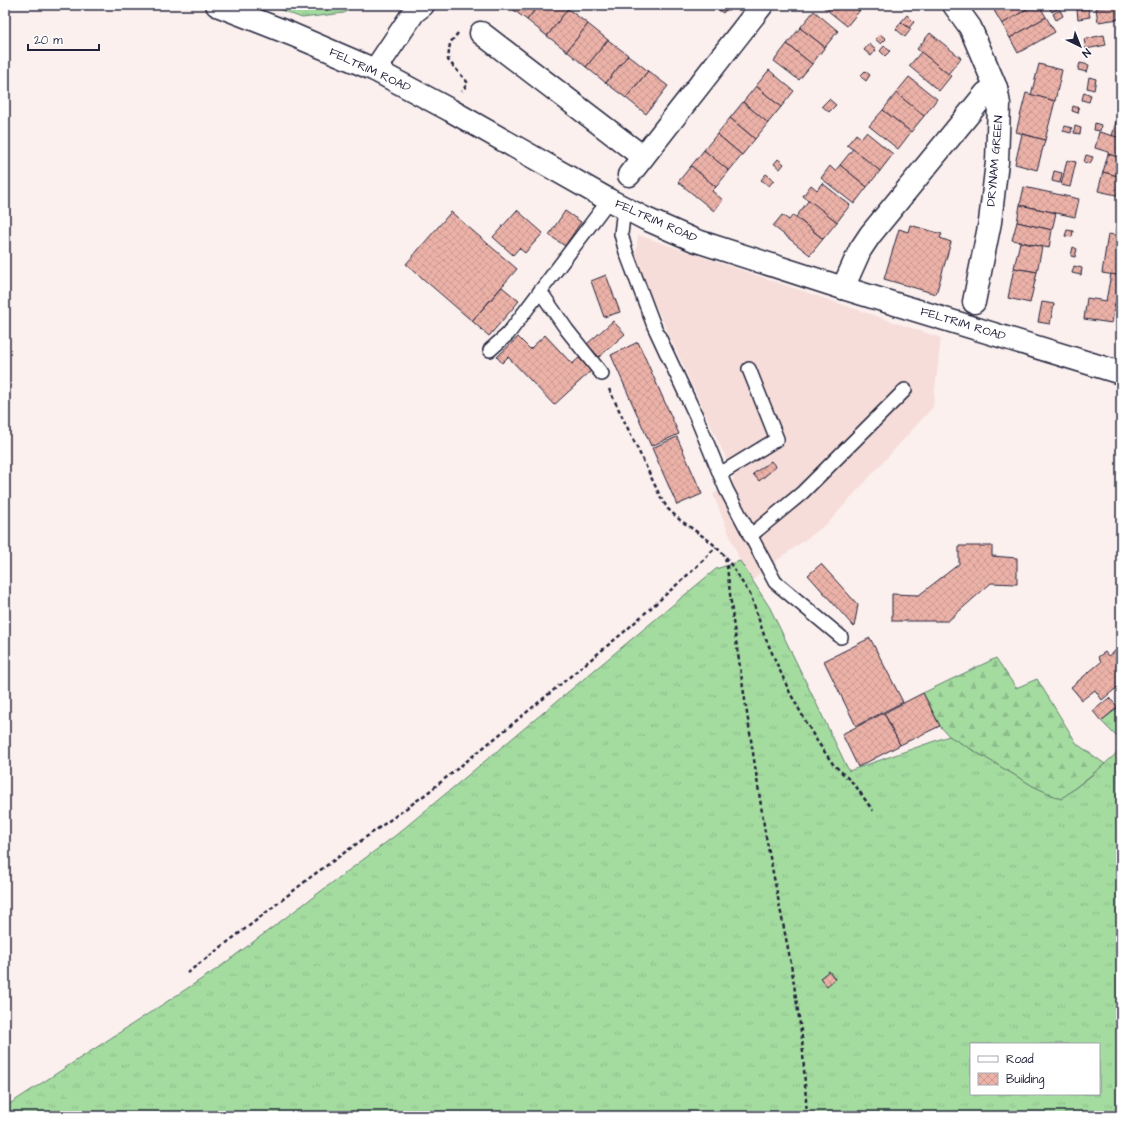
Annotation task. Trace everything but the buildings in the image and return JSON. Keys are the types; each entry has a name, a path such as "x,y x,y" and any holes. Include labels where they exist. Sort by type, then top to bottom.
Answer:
{"street":[{"name":"FELTRIM ROAD","path":"217,5 292,34 375,70 450,110 616,204 694,240 1121,374"},
{"path":"375,70 414,12 424,5"},
{"path":"629,175 762,5"},
{"name":"DRYNAM GREEN","path":"954,5 970,27 996,88 999,104 997,162 990,222 974,302"},
{"path":"481,33 643,157"},
{"path":"843,288 860,250 870,235 986,93 996,88"}],"lane":[{"path":"490,350 508,334 540,291 616,204"},
{"path":"616,204 621,234 626,252 654,326 696,416 726,489 750,536 775,582 841,637"},
{"path":"540,291 567,330 602,374"},
{"path":"720,474 777,439 749,369"},
{"path":"750,536 802,493 905,390"}],"path":[{"path":"450,110 468,83 448,60 450,43 467,22 481,33"},
{"path":"602,374 661,498 668,509 680,520 711,542 724,555 751,596 764,635 790,693 814,738 833,764 855,785 873,811"},
{"path":"186,973 312,876 426,794 624,632 692,571 716,546"},
{"path":"724,555 727,566 733,621 765,832 791,964 802,1038 807,1116"}],"shaded area":[{"path":"638,235 941,338 933,407 828,523 760,573 753,580 740,561 713,494 731,486 734,476 635,261"}],"green space":[{"path":"268,5 355,5 344,13 302,18"},
{"path":"740,561 770,608 849,771 949,736 1033,786 1061,799 1117,753 1119,739 1101,721 1121,706 1121,1116 5,1116 5,1107 217,969 396,835 716,569"},
{"path":"996,658 1016,688 1037,679 1077,744 1105,764 1061,799 1033,786 949,736 940,726 923,693"}]}
